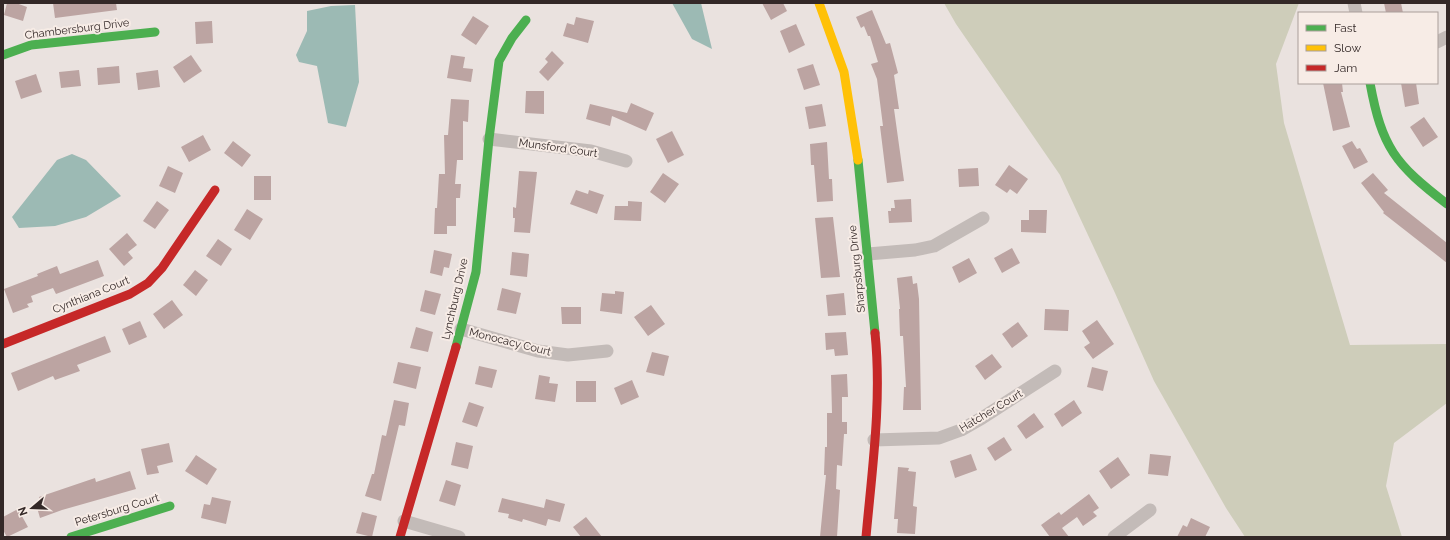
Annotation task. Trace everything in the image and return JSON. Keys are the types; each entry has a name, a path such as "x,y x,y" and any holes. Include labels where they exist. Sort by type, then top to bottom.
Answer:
{"street":[{"name":"Sharpsburg Drive","path":"819,3 844,72 856,138 877,351 874,440 866,537"},
{"name":"Lynchburg Drive","path":"400,537 461,329 476,272 489,139 499,61 512,38 526,20"},
{"name":"Chambersburg Drive","path":"3,55 13,50 31,45 155,32"},
{"path":"1438,41 1447,36"},
{"path":"1370,84 1375,113 1382,137 1394,158 1414,179 1447,204"},
{"name":"Munsford Court","path":"489,139 591,151 626,161"},
{"name":"Cynthiana Court","path":"3,344 130,294 148,283 162,268 215,190"},
{"path":"868,254 915,250 934,246 983,218"},
{"name":"Monocacy Court","path":"461,329 538,351 568,355 607,351"},
{"name":"Hatcher Court","path":"874,440 939,438 966,427 1056,371"},
{"name":"Petersburg Court","path":"71,537 170,506"},
{"path":"1114,537 1150,510"},
{"path":"404,521 459,537"}],"green space":[{"path":"944,3 1299,3 1276,64 1284,123 1350,345 1447,344 1447,403 1394,443 1386,486 1402,537 1245,537 1226,508 1154,381 1060,175 956,24"}],"water":[{"path":"672,3 701,3 712,49 692,39"},
{"path":"355,5 359,82 346,127 328,123 317,66 299,62 296,55 307,31 307,11 331,6"},
{"path":"72,154 86,160 121,196 86,217 55,226 19,228 12,217 57,160"}],"building":[{"path":"7,3 16,3 27,7 23,21 4,15"},
{"path":"53,3 116,3 117,10 55,18"},
{"path":"762,3 783,3 787,11 771,20"},
{"path":"1384,3 1401,3 1403,12 1386,12"},
{"path":"872,10 886,44 890,43 898,73 894,75 899,109 894,109 904,181 887,183 880,126 883,126 877,79 871,64 878,62 870,36 868,36 864,26 861,28 856,17"},
{"path":"473,16 489,26 476,45 461,35"},
{"path":"576,17 594,21 588,43 563,36 567,23 574,25"},
{"path":"212,21 213,43 196,44 195,22"},
{"path":"796,24 805,45 789,53 780,31"},
{"path":"552,51 564,63 548,81 539,72 548,62 545,59"},
{"path":"191,55 202,71 184,83 173,67"},
{"path":"451,55 465,57 463,68 473,69 471,82 447,78"},
{"path":"813,64 820,85 804,90 797,69"},
{"path":"119,66 120,83 98,85 97,68"},
{"path":"79,70 81,86 61,88 59,72"},
{"path":"158,70 160,87 138,90 136,73"},
{"path":"36,74 42,92 21,99 15,81"},
{"path":"1323,84 1342,84 1343,92 1341,92 1350,127 1333,131"},
{"path":"1401,84 1416,84 1419,104 1405,107"},
{"path":"526,91 544,91 544,114 525,113"},
{"path":"451,99 469,100 468,122 463,121 463,160 457,160 455,184 461,184 460,198 456,198 456,226 447,226 447,234 434,234 439,174 445,174 444,135 448,135"},
{"path":"631,103 654,113 646,131 612,116 610,126 586,119 590,104 627,113"},
{"path":"822,104 826,126 809,129 805,107"},
{"path":"1424,117 1438,137 1423,147 1410,127"},
{"path":"672,131 684,155 668,163 656,139"},
{"path":"203,135 211,150 189,162 181,147"},
{"path":"233,141 251,155 242,167 224,153"},
{"path":"1352,141 1357,149 1360,148 1368,162 1354,169 1342,146"},
{"path":"827,142 829,179 832,179 833,201 817,202 814,165 811,165 810,144"},
{"path":"1009,165 1028,179 1017,194 1010,189 1007,193 995,185"},
{"path":"168,166 183,173 175,193 159,186"},
{"path":"978,168 979,186 959,187 958,169"},
{"path":"519,171 537,172 530,233 514,232 515,218 513,218 513,207 516,208"},
{"path":"663,173 679,184 665,203 650,192"},
{"path":"1373,173 1388,190 1384,193 1447,243 1447,263 1383,213 1384,212 1361,183"},
{"path":"254,176 271,176 271,200 254,200"},
{"path":"576,190 588,194 589,190 604,195 597,214 570,204"},
{"path":"911,199 912,222 889,223 888,211 891,211 891,208 895,208 894,200"},
{"path":"157,201 169,210 155,229 143,221"},
{"path":"628,201 642,202 641,221 614,220 615,206 628,206"},
{"path":"247,209 263,219 250,240 234,230"},
{"path":"1029,210 1047,210 1046,233 1021,232 1021,220 1029,220"},
{"path":"833,217 840,277 821,278 815,218"},
{"path":"127,233 137,245 128,252 133,258 124,266 109,249"},
{"path":"218,239 232,249 221,266 206,256"},
{"path":"1012,248 1020,263 1002,273 994,258"},
{"path":"434,250 452,254 449,268 444,267 442,276 430,273"},
{"path":"512,252 529,254 527,277 510,275"},
{"path":"969,258 977,273 959,283 952,267"},
{"path":"98,260 104,276 56,294 53,288 31,296 33,302 27,304 29,307 13,313 4,289 38,276 37,274 57,266 60,274"},
{"path":"195,270 208,280 196,296 183,285"},
{"path":"912,276 913,284 917,283 919,299 921,410 903,410 904,387 906,387 903,336 900,336 900,309 897,278"},
{"path":"502,288 521,293 516,314 497,310"},
{"path":"425,290 441,294 435,315 420,311"},
{"path":"615,291 624,292 622,314 600,311 602,293 615,294"},
{"path":"844,293 846,315 828,316 826,295"},
{"path":"172,300 183,315 164,329 153,314"},
{"path":"651,305 665,324 648,336 634,317"},
{"path":"561,307 581,307 581,324 562,324"},
{"path":"1045,309 1069,310 1068,331 1044,330"},
{"path":"1097,320 1114,344 1093,359 1084,347 1090,343 1082,331"},
{"path":"140,321 147,337 129,345 122,329"},
{"path":"1018,322 1028,336 1012,348 1002,334"},
{"path":"416,327 433,332 428,352 410,348"},
{"path":"846,332 848,355 835,356 834,349 826,350 825,333"},
{"path":"105,336 111,352 77,365 80,371 55,380 53,376 18,391 11,373"},
{"path":"652,352 669,356 664,376 646,372"},
{"path":"992,354 1002,367 985,380 975,366"},
{"path":"398,362 421,367 416,389 393,383"},
{"path":"479,366 497,370 492,388 475,384"},
{"path":"1092,367 1108,371 1103,391 1087,387"},
{"path":"847,374 848,397 842,397 842,422 847,422 847,434 844,434 842,466 837,465 836,489 840,490 837,537 820,537 826,475 824,475 825,447 827,447 827,413 832,413 831,375"},
{"path":"539,375 550,377 549,383 558,384 555,402 535,399"},
{"path":"632,380 639,397 621,405 614,388"},
{"path":"576,381 596,381 596,402 576,402"},
{"path":"394,400 409,403 405,426 399,425 381,501 365,496 372,474 374,474 382,435 386,436"},
{"path":"1074,400 1082,413 1062,427 1054,414"},
{"path":"469,402 484,407 477,427 462,422"},
{"path":"1034,413 1044,427 1026,439 1017,426"},
{"path":"1004,437 1012,450 995,461 987,448"},
{"path":"456,442 473,446 468,469 451,465"},
{"path":"169,443 173,462 157,466 159,473 147,475 141,449"},
{"path":"971,454 977,470 955,478 950,461"},
{"path":"1150,454 1171,456 1168,476 1148,474"},
{"path":"196,455 217,469 207,485 185,471"},
{"path":"1118,457 1130,475 1111,489 1099,471"},
{"path":"898,467 909,468 908,471 916,472 913,506 917,507 915,534 897,533 898,519 894,519"},
{"path":"130,471 136,489 62,510 40,518 36,504 41,502 39,497 95,478 96,482"},
{"path":"446,480 461,485 455,506 439,501"},
{"path":"1089,494 1099,508 1093,512 1097,516 1083,526 1077,517 1062,528 1069,537 1050,537 1041,525 1059,512 1061,515"},
{"path":"212,497 231,501 226,524 201,518 204,504 210,505"},
{"path":"502,498 544,508 546,499 565,504 560,522 548,519 546,526 523,519 522,522 508,518 509,514 498,512"},
{"path":"18,509 28,527 7,537 3,530 3,517"},
{"path":"362,512 377,516 372,537 356,533"},
{"path":"586,517 602,537 581,537 573,527"},
{"path":"1191,518 1210,527 1205,537 1177,537 1183,525 1187,527"}],"traffic: fast":[{"path":"456,347 476,272 489,139 499,61 512,38 526,20"},
{"path":"3,55 31,45 155,32"},
{"path":"1370,84 1380,124 1394,153 1415,177 1447,204"},
{"path":"858,160 875,333"},
{"path":"71,537 170,506"}],"traffic: slow":[{"path":"819,3 844,72 858,160"}],"traffic: jam":[{"path":"3,344 130,294 148,283 162,268 215,190"},
{"path":"866,537 877,410 877,359 875,333"},
{"path":"400,537 456,347"}]}
